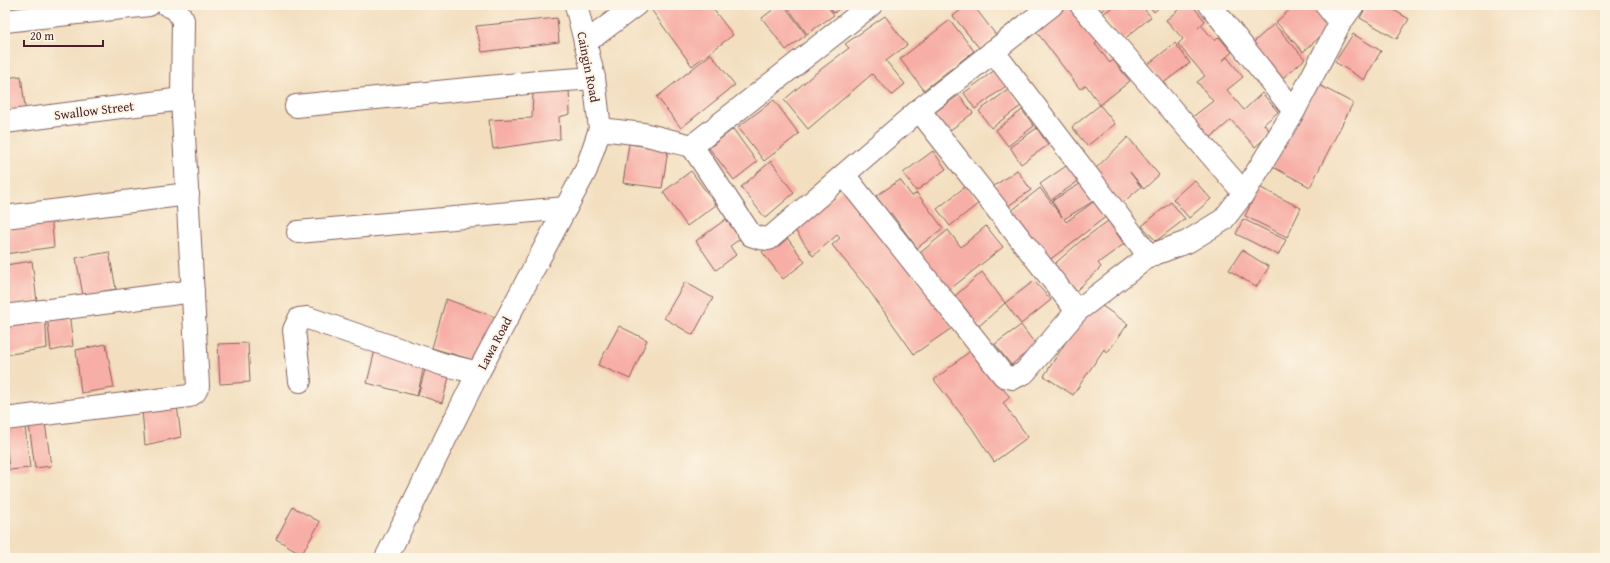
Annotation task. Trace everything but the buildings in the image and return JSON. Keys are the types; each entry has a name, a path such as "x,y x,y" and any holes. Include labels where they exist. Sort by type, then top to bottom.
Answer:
{"street":[{"path":"5,21 149,5"},
{"path":"5,419 190,396 195,392 198,386 182,99 183,20 176,8 167,5"},
{"name":"Caingin Road","path":"576,5 594,78 600,129"},
{"path":"585,43 636,5"},
{"path":"692,146 871,5"},
{"path":"600,129 643,134 692,146 751,235 769,239 919,110 1052,5"},
{"path":"1081,5 1244,193"},
{"path":"1210,5 1294,111"},
{"path":"1326,5 1340,23"},
{"path":"844,175 1004,376 1014,378 1024,373 1077,311 1149,256 1187,242 1223,220 1244,193 1294,111 1340,23 1353,5"},
{"path":"993,51 1149,256"},
{"path":"296,106 538,82 594,78"},
{"name":"Swallow Street","path":"5,122 182,99"},
{"path":"919,110 1077,311"},
{"name":"Lawa Road","path":"386,558 478,373 586,170 600,129"},
{"path":"5,217 188,194"},
{"path":"298,232 566,208"},
{"path":"5,316 193,291"},
{"path":"300,381 294,330 299,319 308,318 442,364 478,373"}]}
